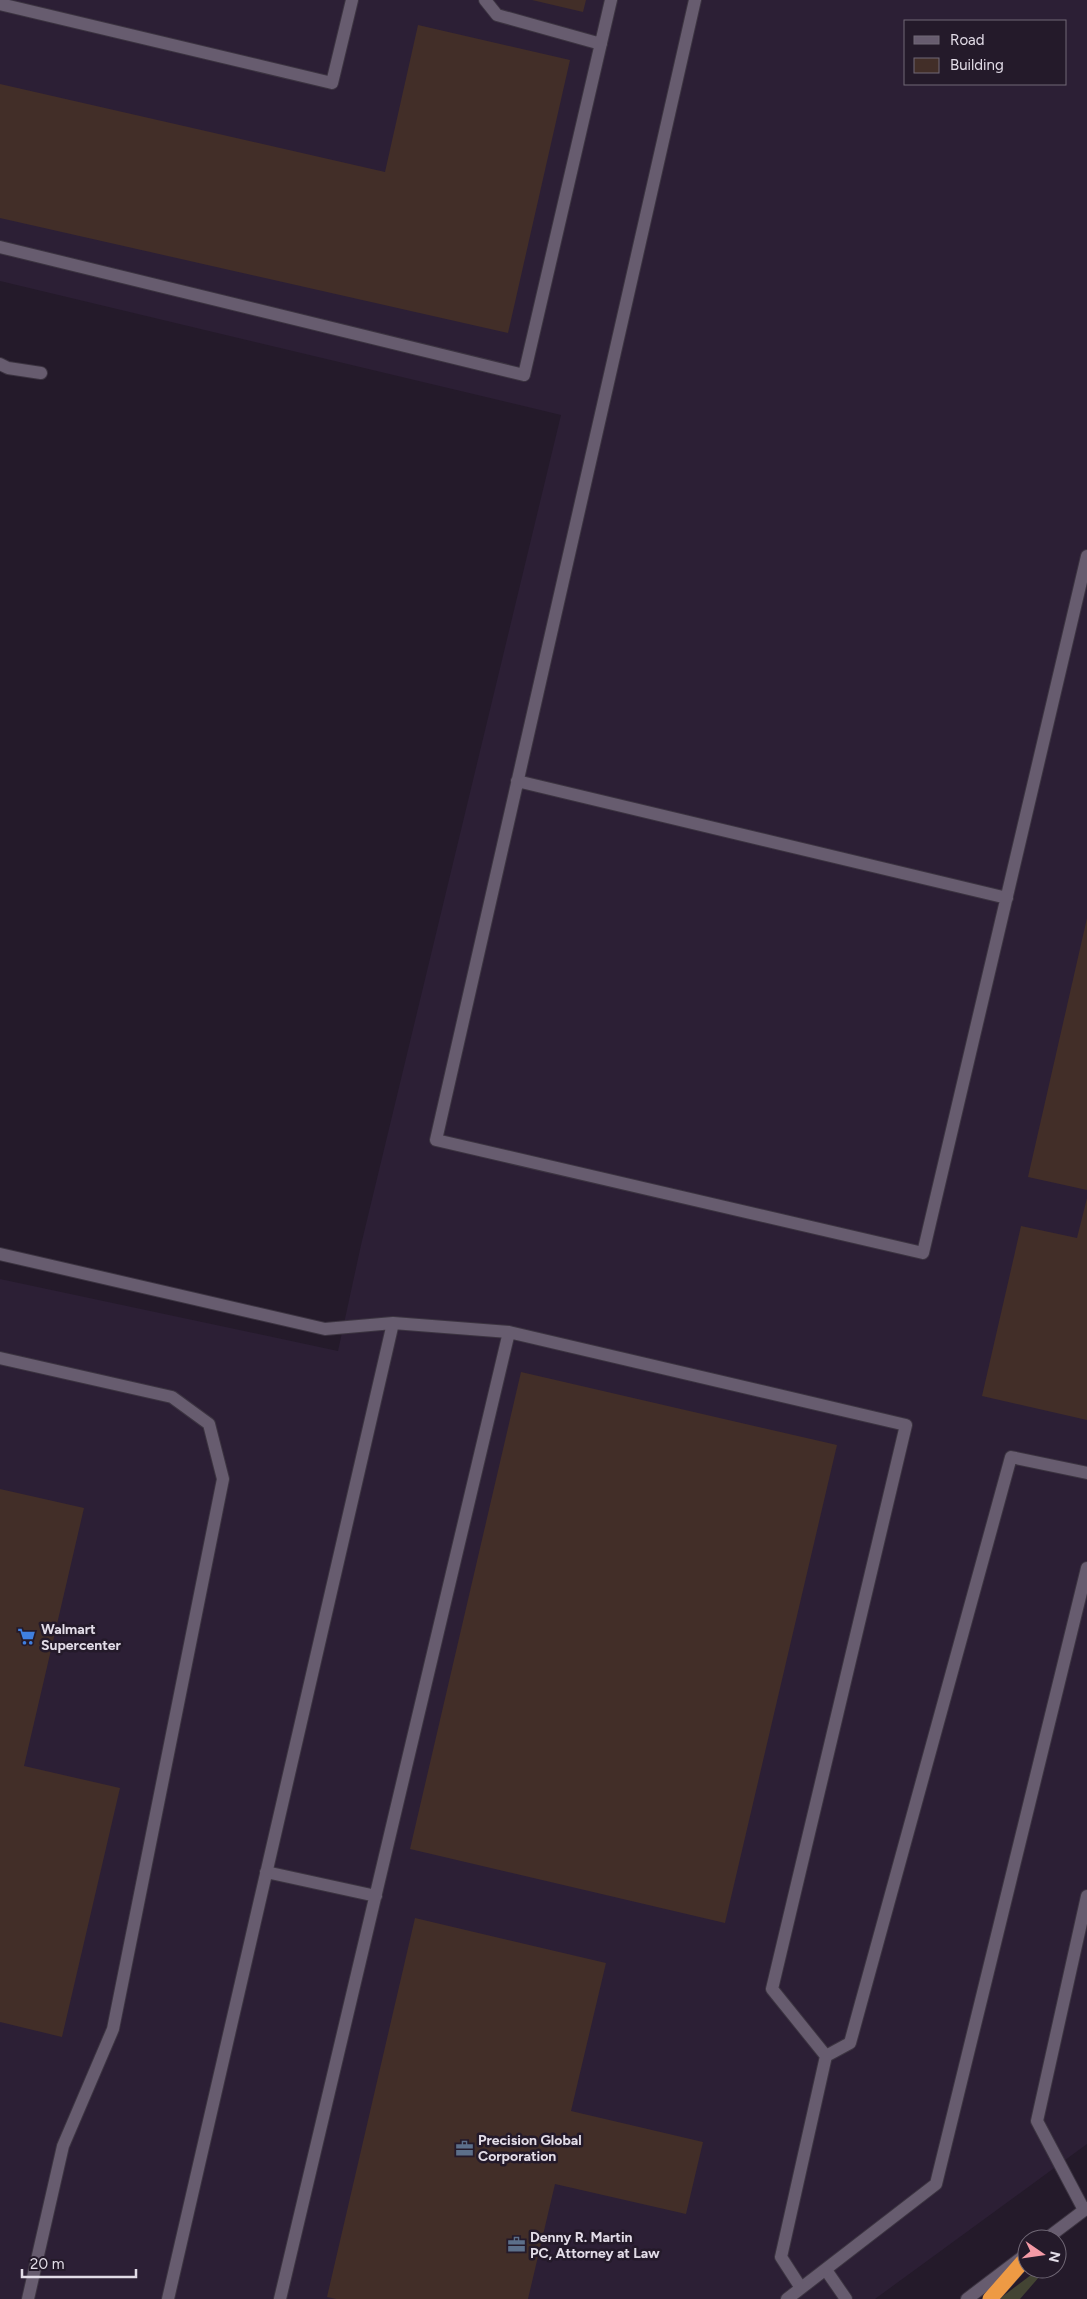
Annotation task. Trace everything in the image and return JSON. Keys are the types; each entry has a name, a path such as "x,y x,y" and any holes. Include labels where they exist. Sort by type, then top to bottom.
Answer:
{"highway":[{"path":"990,2299 1017,2267"}],"main road":[{"path":"0,4 332,83 352,0"},
{"path":"485,0 497,15 601,44"},
{"path":"0,247 524,375 611,0"},
{"path":"695,0 436,1140 923,1253 1087,556"},
{"path":"0,364 8,368 41,373"},
{"path":"517,781 1007,898"},
{"path":"0,1254 324,1329 393,1323 509,1332 906,1425 772,1989 826,2056"},
{"path":"168,2299 393,1323"},
{"path":"280,2299 509,1332"},
{"path":"0,1358 172,1397 209,1424 223,1479 113,2029 63,2146 28,2299"},
{"path":"801,2288 781,2257 826,2056 850,2043 1011,1457 1087,1474"},
{"path":"787,2299 936,2184 1087,1568"},
{"path":"266,1872 376,1896"},
{"path":"1059,2229 1086,2209 1037,2121 1087,1896"},
{"path":"967,2299 1017,2262"},
{"path":"826,2270 846,2299"}],"shaded area":[{"path":"0,0 1087,0 1087,2144 875,2299 0,2299 0,1279 338,1351 361,1245 561,415 0,281"}],"green space":[{"path":"1026,2279 1037,2279 1020,2299 999,2299"}],"building":[{"path":"532,0 586,0 583,12"},
{"path":"418,25 570,60 508,333 0,218 0,84 385,172"},
{"path":"1087,918 1087,1190 1028,1177"},
{"path":"1087,1198 1087,1420 982,1396 1021,1226 1077,1238"},
{"path":"521,1372 837,1445 725,1923 410,1849"},
{"name":"Walmart Supercenter","path":"0,1489 84,1508 24,1766 120,1788 62,2037 0,2022"},
{"path":"415,1918 606,1963 571,2111 703,2142 686,2214 555,2184 528,2299 336,2299 327,2297"}],"place":[{"name":"Walmart Supercenter","path":"27,1637"},
{"name":"Precision Global Corporation","path":"464,2148"},
{"name":"Denny R. Martin PC, Attorney at Law","path":"516,2245"}]}
